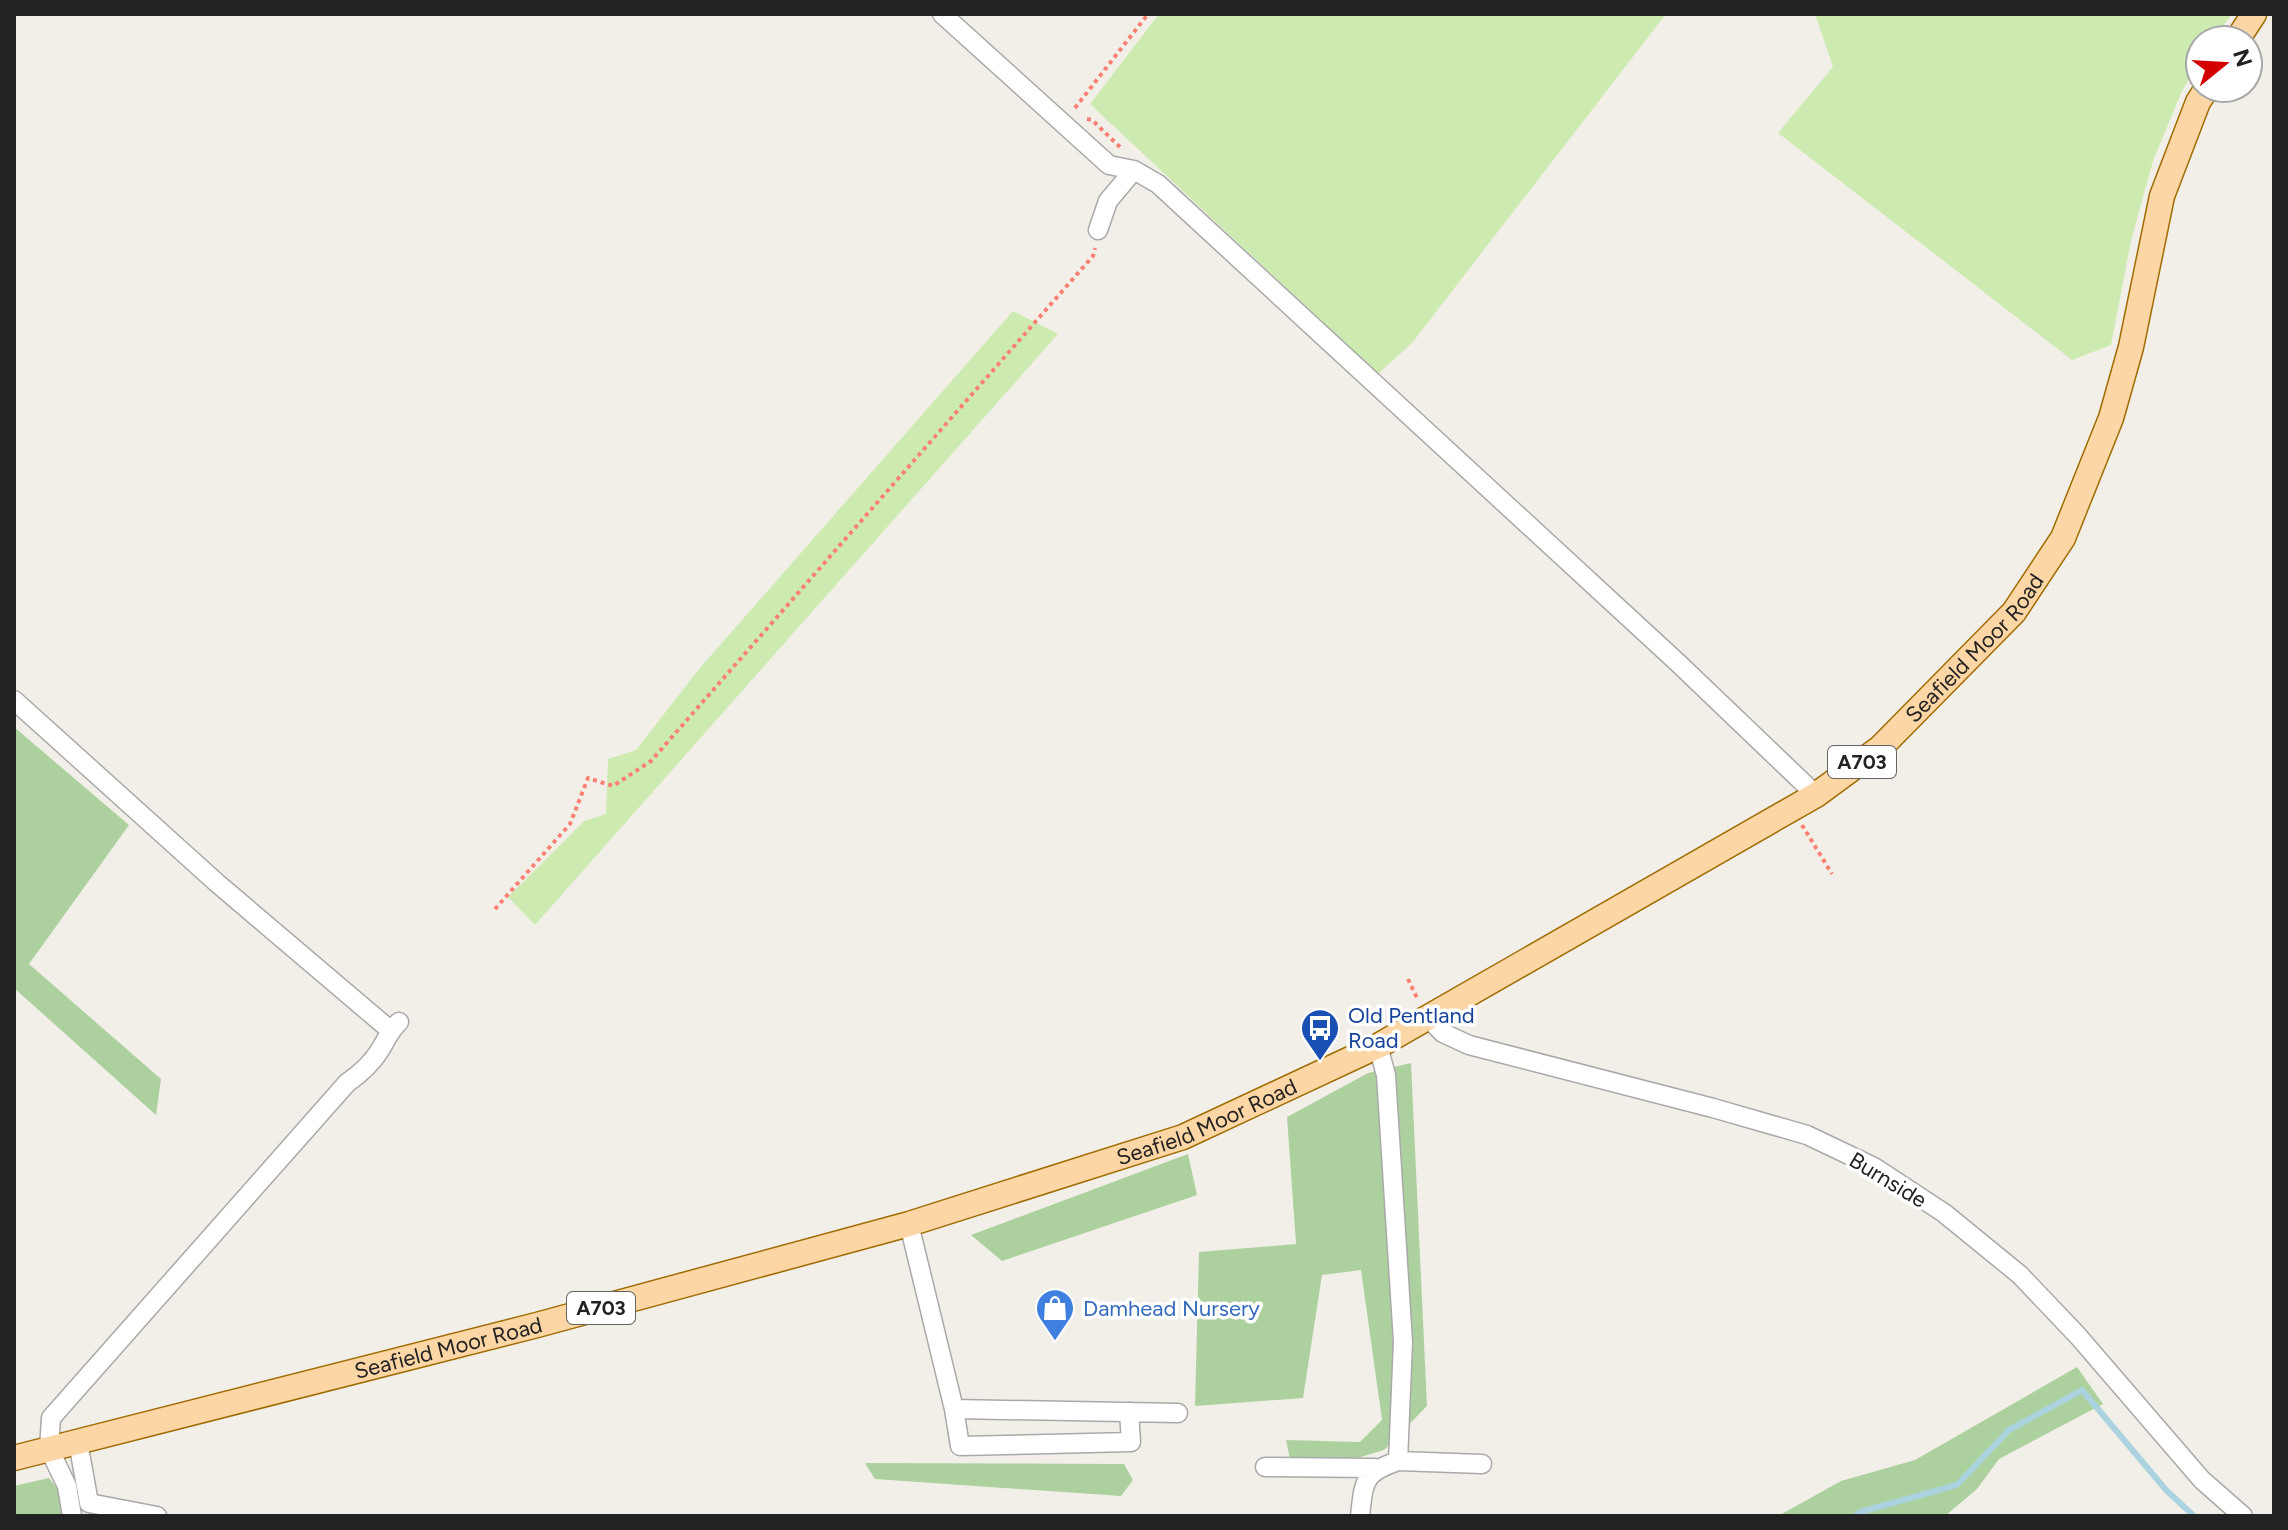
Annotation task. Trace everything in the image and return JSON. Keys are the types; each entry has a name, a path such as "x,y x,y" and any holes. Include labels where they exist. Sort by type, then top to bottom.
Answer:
{"main road":[{"name":"Seafield Moor Road","path":"14,1458 522,1329 909,1224 1183,1137 1429,1019 1816,795 1880,748 2014,612 2063,538 2111,418 2131,347 2162,196 2197,104"}],"street":[{"path":"942,14 1109,165 1134,170 1158,184 1666,651 1816,795"},
{"path":"1098,230 1108,201 1134,170"},
{"path":"14,700 217,883 394,1026 379,1052 362,1072 347,1083 51,1418 49,1449 67,1486 72,1516"},
{"name":"Burnside","path":"1429,1019 1443,1033 1469,1045 1807,1135 1874,1167 1944,1213 2020,1275 2089,1348 2202,1480 2243,1516"},
{"path":"1378,1046 1386,1075 1403,1342 1398,1461"},
{"path":"909,1224 954,1409 960,1446 1131,1442 1129,1412"},
{"path":"954,1409 1178,1413"},
{"path":"78,1442 89,1503 157,1516"},
{"path":"1265,1467 1375,1468 1398,1461 1482,1464"},
{"path":"1360,1516 1364,1482 1375,1468"}],"path":[{"path":"1073,110 1148,14"},
{"path":"495,909 570,824 588,778 613,786 651,761 1093,256 1098,230"},
{"path":"1792,809 1832,874"}],"green space":[{"path":"1159,14 1666,14 1412,343 1378,374 1090,104"},
{"path":"1815,14 2232,14 2225,24 2184,24 2184,88 2153,161 2131,241 2111,345 2072,360 1778,133 1833,67"},
{"path":"1013,311 1058,334 535,925 508,897 584,821 606,814 608,759 636,750 699,669"},
{"path":"14,727 129,825 29,964 161,1079 156,1115 14,988"},
{"path":"1411,1063 1427,1406 1384,1450 1344,1462 1292,1468 1286,1440 1360,1442 1382,1420 1361,1270 1322,1275 1303,1398 1195,1406 1199,1252 1296,1244 1287,1117 1368,1073"},
{"path":"1188,1154 1197,1195 1002,1261 971,1235"},
{"path":"2077,1367 2103,1404 1999,1459 1977,1489 1945,1516 1778,1516 1841,1481 1915,1460"},
{"path":"865,1463 1124,1464 1133,1480 1121,1496 875,1479"},
{"path":"49,1478 60,1492 64,1516 14,1516 14,1486"}],"waterway":[{"path":"1855,1516 1957,1485 2009,1430 2082,1390 2166,1490 2194,1516"}],"place":[{"name":"Old Pentland Road","path":"1320,1062"},
{"name":"Damhead Nursery","path":"1055,1342"}]}
